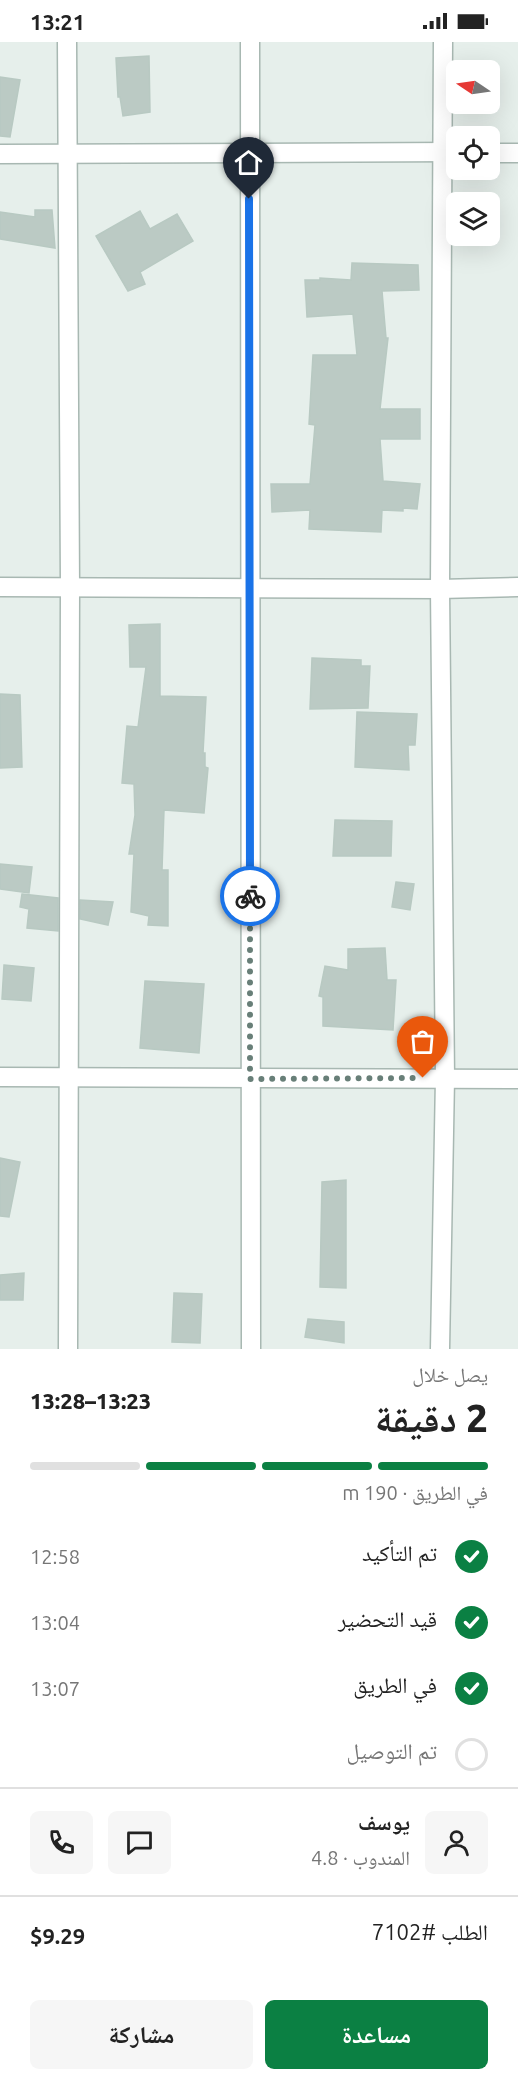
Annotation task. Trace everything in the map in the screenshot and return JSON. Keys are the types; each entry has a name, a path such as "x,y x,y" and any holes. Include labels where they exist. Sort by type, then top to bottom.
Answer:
{"street":[{"path":"67,42 70,587 68,1349"},
{"path":"250,42 250,1349"},
{"path":"443,42 448,126"},
{"path":"0,154 446,152"},
{"path":"500,153 518,153"},
{"path":"440,1349 445,1078 440,589 448,180"},
{"path":"0,586 440,589 518,587"},
{"path":"0,1077 518,1079"}],"building":[{"path":"149,56 150,112 123,116 120,97 118,97 116,58"},
{"path":"0,77 20,80 10,137 0,136"},
{"path":"35,210 52,210 55,248 0,239 0,212 35,217"},
{"path":"140,211 150,229 177,214 193,241 140,272 145,284 128,291 96,236"},
{"path":"352,263 418,265 419,290 382,291 386,338 388,338 380,409 420,409 420,439 380,439 383,481 420,484 417,509 382,510 381,532 309,529 310,510 272,512 271,484 310,484 315,425 309,424 313,355 357,355 353,314 307,317 305,280 320,280 320,278 351,280"},
{"path":"160,624 160,696 206,697 203,753 205,753 205,767 208,768 204,813 164,810 162,870 168,870 168,926 148,925 149,916 131,912 134,854 129,854 135,815 134,784 122,783 127,726 138,727 146,667 130,667 129,625"},
{"path":"312,658 361,660 361,666 370,666 368,708 310,709"},
{"path":"0,694 20,695 22,767 0,768"},
{"path":"357,712 417,714 415,745 408,745 409,770 355,767"},
{"path":"335,820 392,821 391,856 333,856"},
{"path":"0,864 32,867 29,893 0,889"},
{"path":"396,882 414,884 410,910 392,907"},
{"path":"22,894 58,898 58,931 27,928 29,909 20,907"},
{"path":"80,900 113,902 108,925 80,919"},
{"path":"385,948 387,980 396,980 393,1030 323,1026 323,997 319,996 325,966 348,970 348,949"},
{"path":"4,965 34,968 31,1001 2,999"},
{"path":"145,981 204,984 199,1053 140,1048"},
{"path":"0,1158 20,1162 9,1217 0,1216"},
{"path":"346,1180 346,1288 320,1287 322,1182"},
{"path":"24,1273 23,1300 0,1300 0,1275"},
{"path":"174,1293 202,1294 200,1343 172,1342"},
{"path":"308,1319 344,1322 344,1343 305,1337"}],"way so far":[{"path":"250,896 250,1079 423,1078"}],"route":[{"path":"249,199 250,896"}]}
